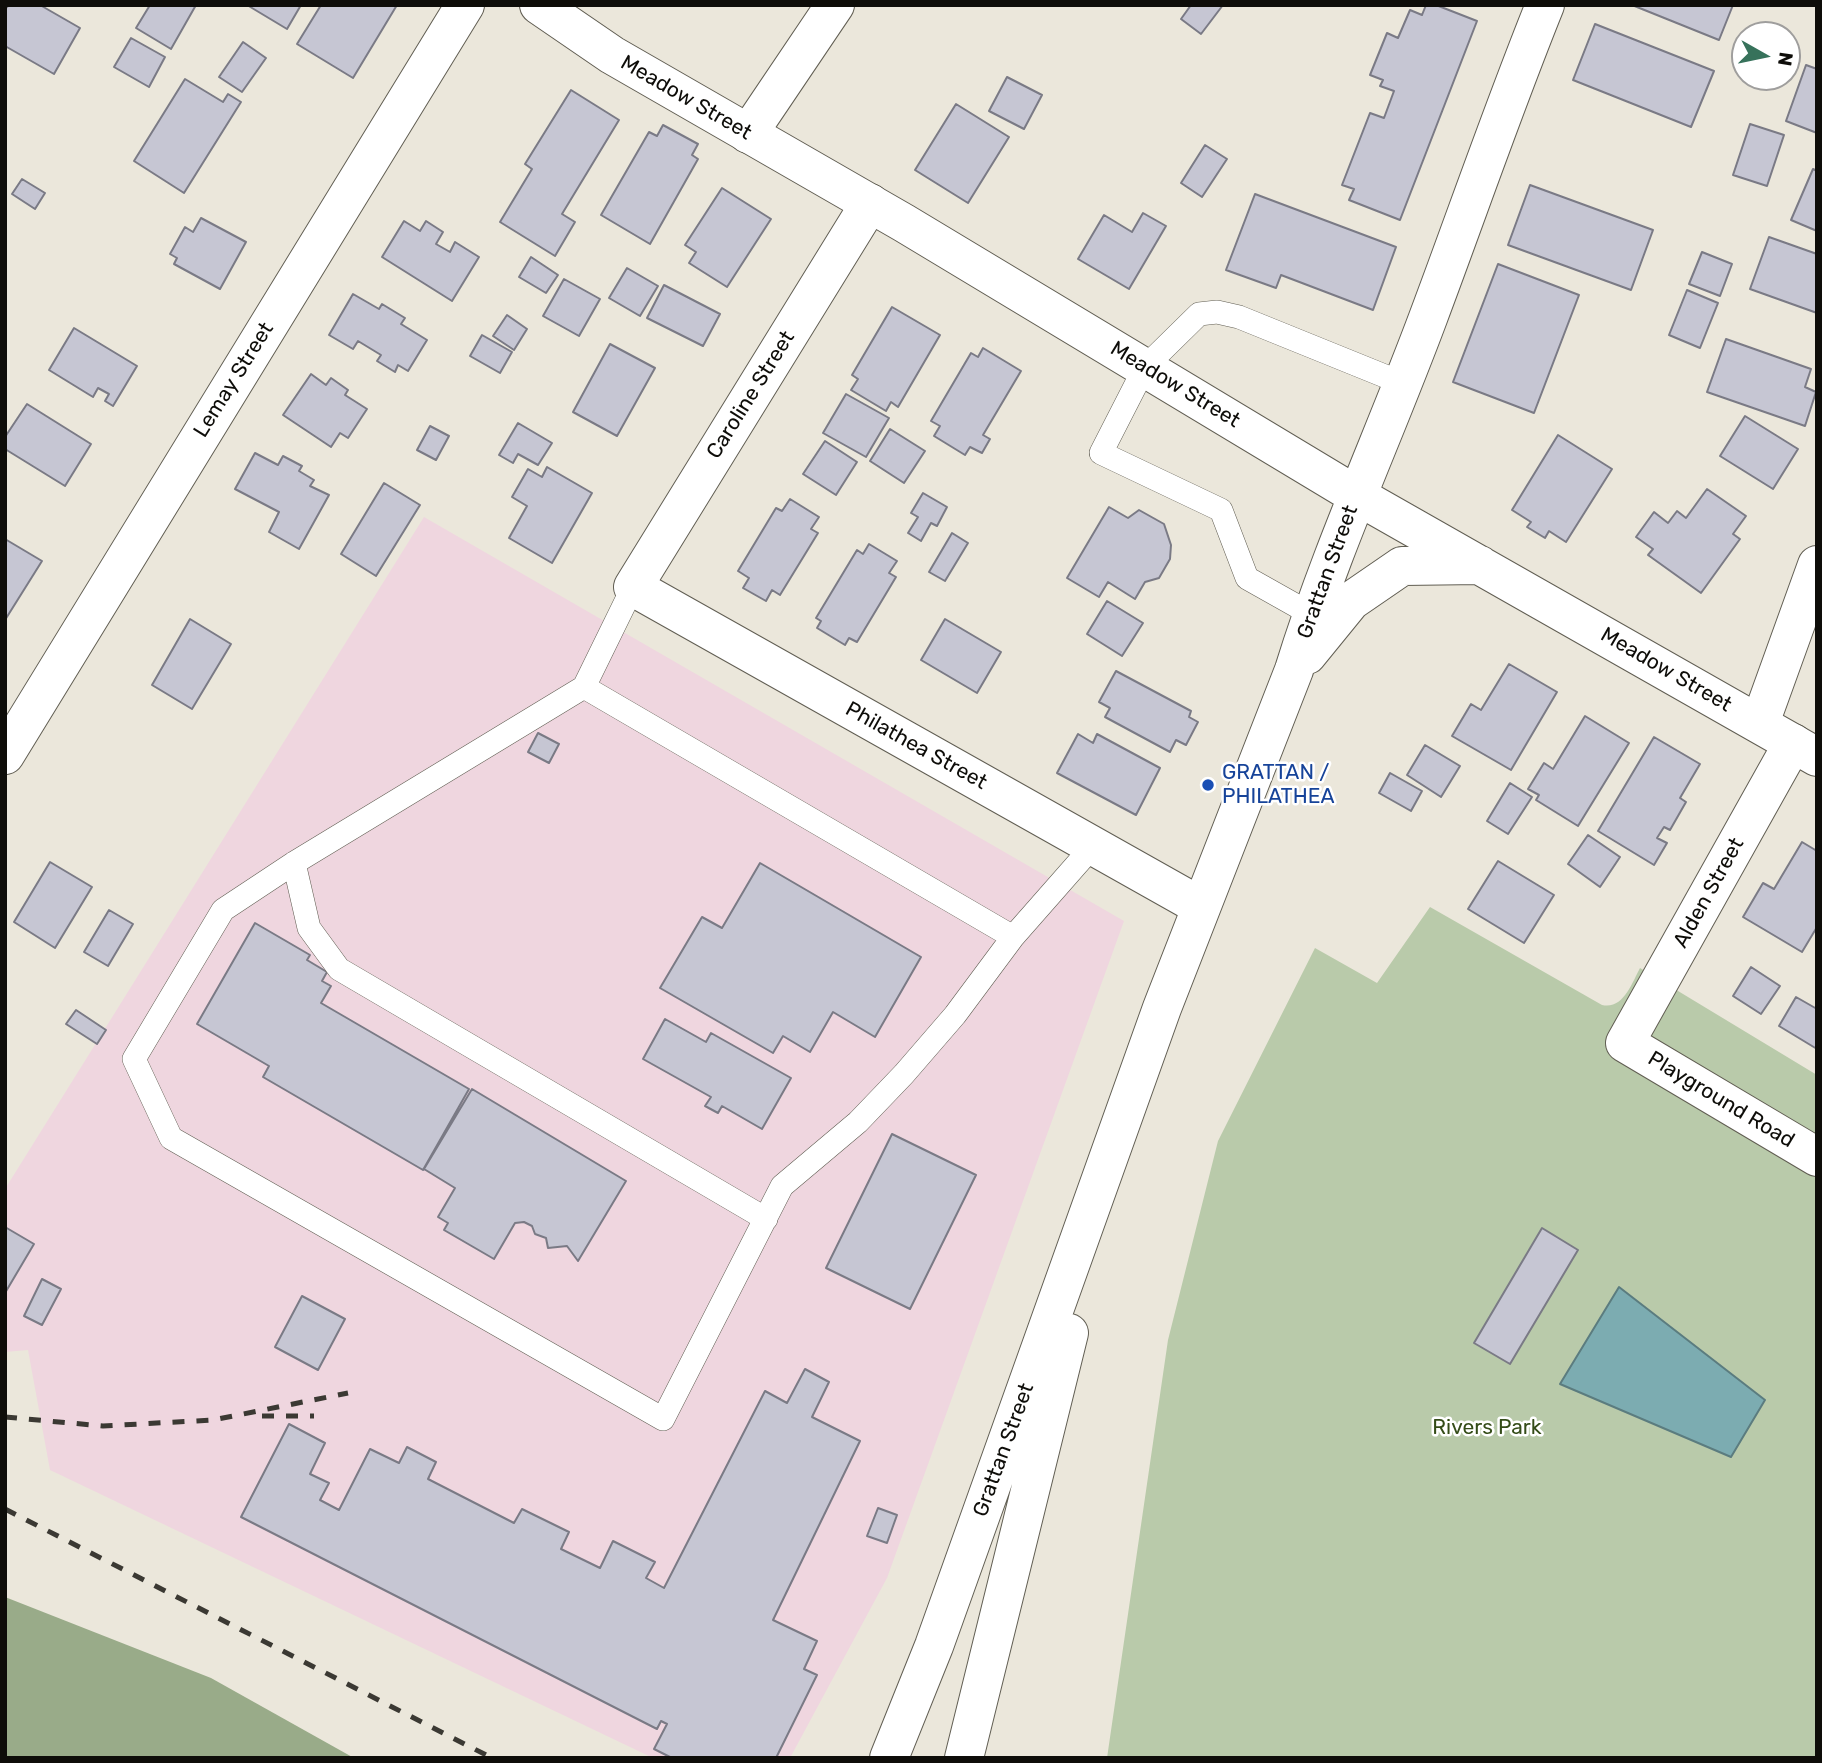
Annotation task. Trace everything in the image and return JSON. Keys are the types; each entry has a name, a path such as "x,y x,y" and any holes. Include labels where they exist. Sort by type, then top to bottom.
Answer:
{"main road":[{"name":"Lemay Street","path":"7,746 465,5"},
{"name":"Meadow Street","path":"539,5 612,55 870,203 1356,495 1805,750"},
{"path":"748,134 835,5"},
{"name":"Grattan Street","path":"889,1758 934,1646 1200,906 1294,670 1311,614 1545,5"},
{"name":"Caroline Street","path":"633,587 870,203"},
{"path":"1294,670 1350,601 1402,566 1481,565"},
{"path":"1760,723 1817,565"},
{"name":"Philathea Street","path":"633,587 1200,906"},
{"name":"Alden Street","path":"1625,1043 1805,750"},
{"name":"Playground Road","path":"1625,1043 1817,1157"},
{"name":"Grattan Street","path":"964,1758 1115,1140"}],"lane":[{"path":"1311,614 1247,578 1221,510 1101,453 1145,366 1199,314 1217,312 1239,317 1402,383"},
{"path":"633,587 584,687 294,863 223,910 134,1059 171,1138 663,1419 782,1186 858,1122 904,1074 955,1016 1013,937 1093,846"},
{"path":"584,687 1013,937"},
{"path":"294,863 309,928 339,969 766,1219"}],"shaded area":[{"path":"424,517 1124,921 887,1578 790,1758 653,1758 50,1470 28,1350 5,1352 5,1189"}],"green space":[{"name":"Rivers Park","path":"1430,907 1602,1005 1616,1003 1621,999 1640,968 1817,1075 1817,1758 1107,1758 1168,1340 1218,1141 1315,948 1377,983"},
{"path":"5,1597 211,1678 354,1758 5,1758"}],"water":[{"path":"1619,1287 1765,1400 1731,1457 1560,1384"}],"building":[{"path":"9,5 40,5 80,28 54,74 5,46 5,9"},
{"path":"150,5 196,5 171,49 136,28"},
{"path":"247,5 301,5 287,29"},
{"path":"321,5 397,5 353,78 297,44"},
{"path":"1191,5 1223,5 1201,34 1181,19"},
{"path":"1426,5 1436,5 1477,21 1400,220 1349,200 1354,189 1342,185 1370,113 1384,118 1394,91 1380,86 1383,80 1370,75 1387,33 1398,38 1410,10 1422,15"},
{"path":"1632,5 1733,5 1719,40"},
{"path":"1595,24 1714,71 1691,127 1573,80"},
{"path":"131,38 165,57 149,87 114,67"},
{"path":"243,42 266,58 242,92 219,77"},
{"path":"1806,65 1817,69 1817,133 1786,121 1797,91 1801,91 1801,79"},
{"path":"1007,77 1042,95 1024,129 989,111"},
{"path":"185,79 223,102 228,94 241,102 184,193 134,161"},
{"path":"571,90 619,120 562,214 575,222 555,256 500,222 532,169 525,164"},
{"path":"956,104 1009,137 968,203 915,170"},
{"path":"1750,124 1784,135 1767,186 1733,175"},
{"path":"663,125 698,144 692,155 698,159 650,244 601,215 649,132 657,136"},
{"path":"1205,145 1227,159 1202,197 1181,183"},
{"path":"1813,169 1817,171 1817,231 1791,220"},
{"path":"22,179 45,193 35,209 12,194"},
{"path":"1530,185 1653,230 1631,290 1508,245"},
{"path":"722,188 771,219 727,287 689,263 696,252 685,245"},
{"path":"1255,194 1396,247 1373,310 1281,275 1276,288 1226,270"},
{"path":"1143,213 1166,226 1129,289 1078,259 1104,215 1132,232"},
{"path":"201,218 246,242 220,289 174,264 177,258 170,254 185,227 193,232"},
{"path":"404,221 420,231 426,221 443,232 436,244 450,252 455,242 479,257 452,301 382,257"},
{"path":"1769,237 1817,254 1817,313 1750,289"},
{"path":"1702,252 1732,264 1720,296 1689,284"},
{"path":"531,257 558,275 546,293 519,277"},
{"path":"1498,264 1579,295 1534,413 1453,382"},
{"path":"627,268 658,286 640,316 609,298"},
{"path":"564,279 600,299 579,336 543,316"},
{"path":"664,285 720,314 703,346 647,318"},
{"path":"1687,290 1718,303 1700,348 1669,335"},
{"path":"353,294 379,309 382,304 405,318 401,324 427,340 408,371 398,365 395,372 377,361 381,355 358,341 353,349 329,335"},
{"path":"892,307 940,335 898,407 891,402 886,411 851,390 858,379 852,375"},
{"path":"507,315 527,329 514,350 493,336"},
{"path":"74,328 137,366 113,406 105,401 109,394 98,388 93,397 49,370"},
{"path":"482,335 512,352 500,373 470,356"},
{"path":"1726,339 1811,369 1805,387 1816,392 1805,426 1707,392"},
{"path":"610,344 655,368 617,436 573,412"},
{"path":"983,348 1021,371 983,435 990,439 982,453 970,447 965,455 934,436 940,426 931,421 971,353 978,357"},
{"path":"311,374 326,385 331,378 348,390 345,395 367,409 348,438 340,433 331,447 283,415"},
{"path":"846,394 889,418 866,457 823,433"},
{"path":"27,404 91,444 65,486 5,449 5,437"},
{"path":"1745,416 1798,449 1773,489 1720,456"},
{"path":"518,423 552,443 538,465 518,454 513,463 499,455"},
{"path":"430,426 449,436 436,460 417,450"},
{"path":"890,429 925,451 904,483 870,461"},
{"path":"1558,435 1612,469 1566,542 1549,531 1545,538 1527,527 1531,522 1512,510"},
{"path":"825,441 857,462 836,495 803,474"},
{"path":"255,453 278,465 283,456 302,466 299,471 314,480 310,486 329,495 299,549 269,532 279,512 235,489"},
{"path":"547,467 592,493 552,563 509,538 527,506 512,497 528,469 542,477"},
{"path":"384,483 420,505 376,576 341,554"},
{"path":"1707,489 1746,516 1733,534 1740,539 1701,593 1648,555 1653,549 1636,537 1654,512 1668,523 1677,511 1686,518"},
{"path":"923,493 947,507 937,526 931,523 921,541 908,533 918,517 911,513"},
{"path":"790,499 819,517 811,529 818,533 780,595 772,590 766,601 743,588 749,578 738,571 776,508 782,511"},
{"path":"1109,507 1128,518 1139,510 1164,524 1171,545 1170,559 1159,578 1145,582 1135,599 1108,582 1099,597 1067,578"},
{"path":"952,533 968,543 945,581 929,572"},
{"path":"5,539 42,561 5,620"},
{"path":"869,544 897,561 889,573 896,577 857,642 849,638 845,645 817,628 821,621 816,618 857,550 863,554"},
{"path":"1107,601 1143,623 1122,656 1087,634"},
{"path":"190,619 231,644 192,709 152,685"},
{"path":"945,619 1001,652 977,693 921,660"},
{"path":"1509,664 1557,692 1511,770 1452,736 1471,704 1481,710"},
{"path":"1116,671 1191,711 1189,717 1198,722 1186,745 1176,740 1170,752 1105,717 1110,708 1099,702"},
{"path":"1585,716 1629,743 1578,826 1536,800 1539,795 1528,789 1544,763 1553,769"},
{"path":"538,733 559,744 549,763 528,752"},
{"path":"1078,734 1093,743 1097,734 1160,768 1136,815 1057,773"},
{"path":"1654,737 1700,764 1680,798 1686,802 1670,830 1664,827 1657,838 1667,843 1654,865 1598,831"},
{"path":"1425,745 1460,766 1441,797 1407,775"},
{"path":"1390,773 1422,791 1411,811 1379,793"},
{"path":"1510,783 1532,797 1508,834 1487,821"},
{"path":"1588,835 1620,857 1600,887 1568,864"},
{"path":"1802,842 1817,851 1817,927 1802,952 1743,917 1763,883 1774,889"},
{"path":"1498,861 1554,895 1524,943 1468,909"},
{"path":"50,862 92,887 55,948 14,922"},
{"path":"760,863 921,957 875,1037 833,1012 810,1052 783,1036 773,1053 660,988 702,917 722,928"},
{"path":"109,910 133,924 108,966 84,952"},
{"path":"255,923 310,955 307,960 327,972 322,981 331,986 321,1003 469,1089 423,1170 263,1077 269,1066 197,1024"},
{"path":"1751,967 1780,986 1761,1014 1733,996"},
{"path":"1796,997 1817,1009 1817,1049 1779,1026"},
{"path":"76,1010 106,1030 97,1044 66,1024"},
{"path":"665,1019 706,1042 711,1033 791,1078 762,1129 722,1106 718,1113 705,1106 711,1097 643,1059"},
{"path":"472,1089 626,1181 578,1261 567,1246 548,1248 546,1238 535,1234 532,1226 524,1222 515,1223 494,1259 444,1230 448,1223 438,1217 455,1188 424,1169"},
{"path":"892,1134 976,1175 910,1309 826,1268"},
{"path":"5,1227 34,1244 5,1293"},
{"path":"1542,1228 1578,1250 1510,1364 1474,1343"},
{"path":"42,1279 61,1289 42,1325 24,1316"},
{"path":"302,1296 345,1319 318,1370 275,1347"},
{"path":"805,1369 829,1382 812,1417 860,1441 773,1620 817,1641 804,1669 817,1675 776,1758 672,1758 654,1749 667,1724 661,1721 657,1729 241,1517 289,1424 325,1443 310,1474 329,1483 320,1500 339,1510 370,1449 399,1463 407,1447 436,1462 428,1479 514,1523 522,1509 569,1532 561,1549 600,1568 613,1541 655,1562 646,1578 664,1588 765,1391 787,1403"},
{"path":"878,1508 897,1515 887,1543 867,1536"}],"railway":[{"path":"5,1417 103,1426 213,1420 348,1393"},
{"path":"262,1416 314,1416"},
{"path":"5,1509 492,1758"}],"place":[{"name":"GRATTAN / PHILATHEA","path":"1208,785"}]}
